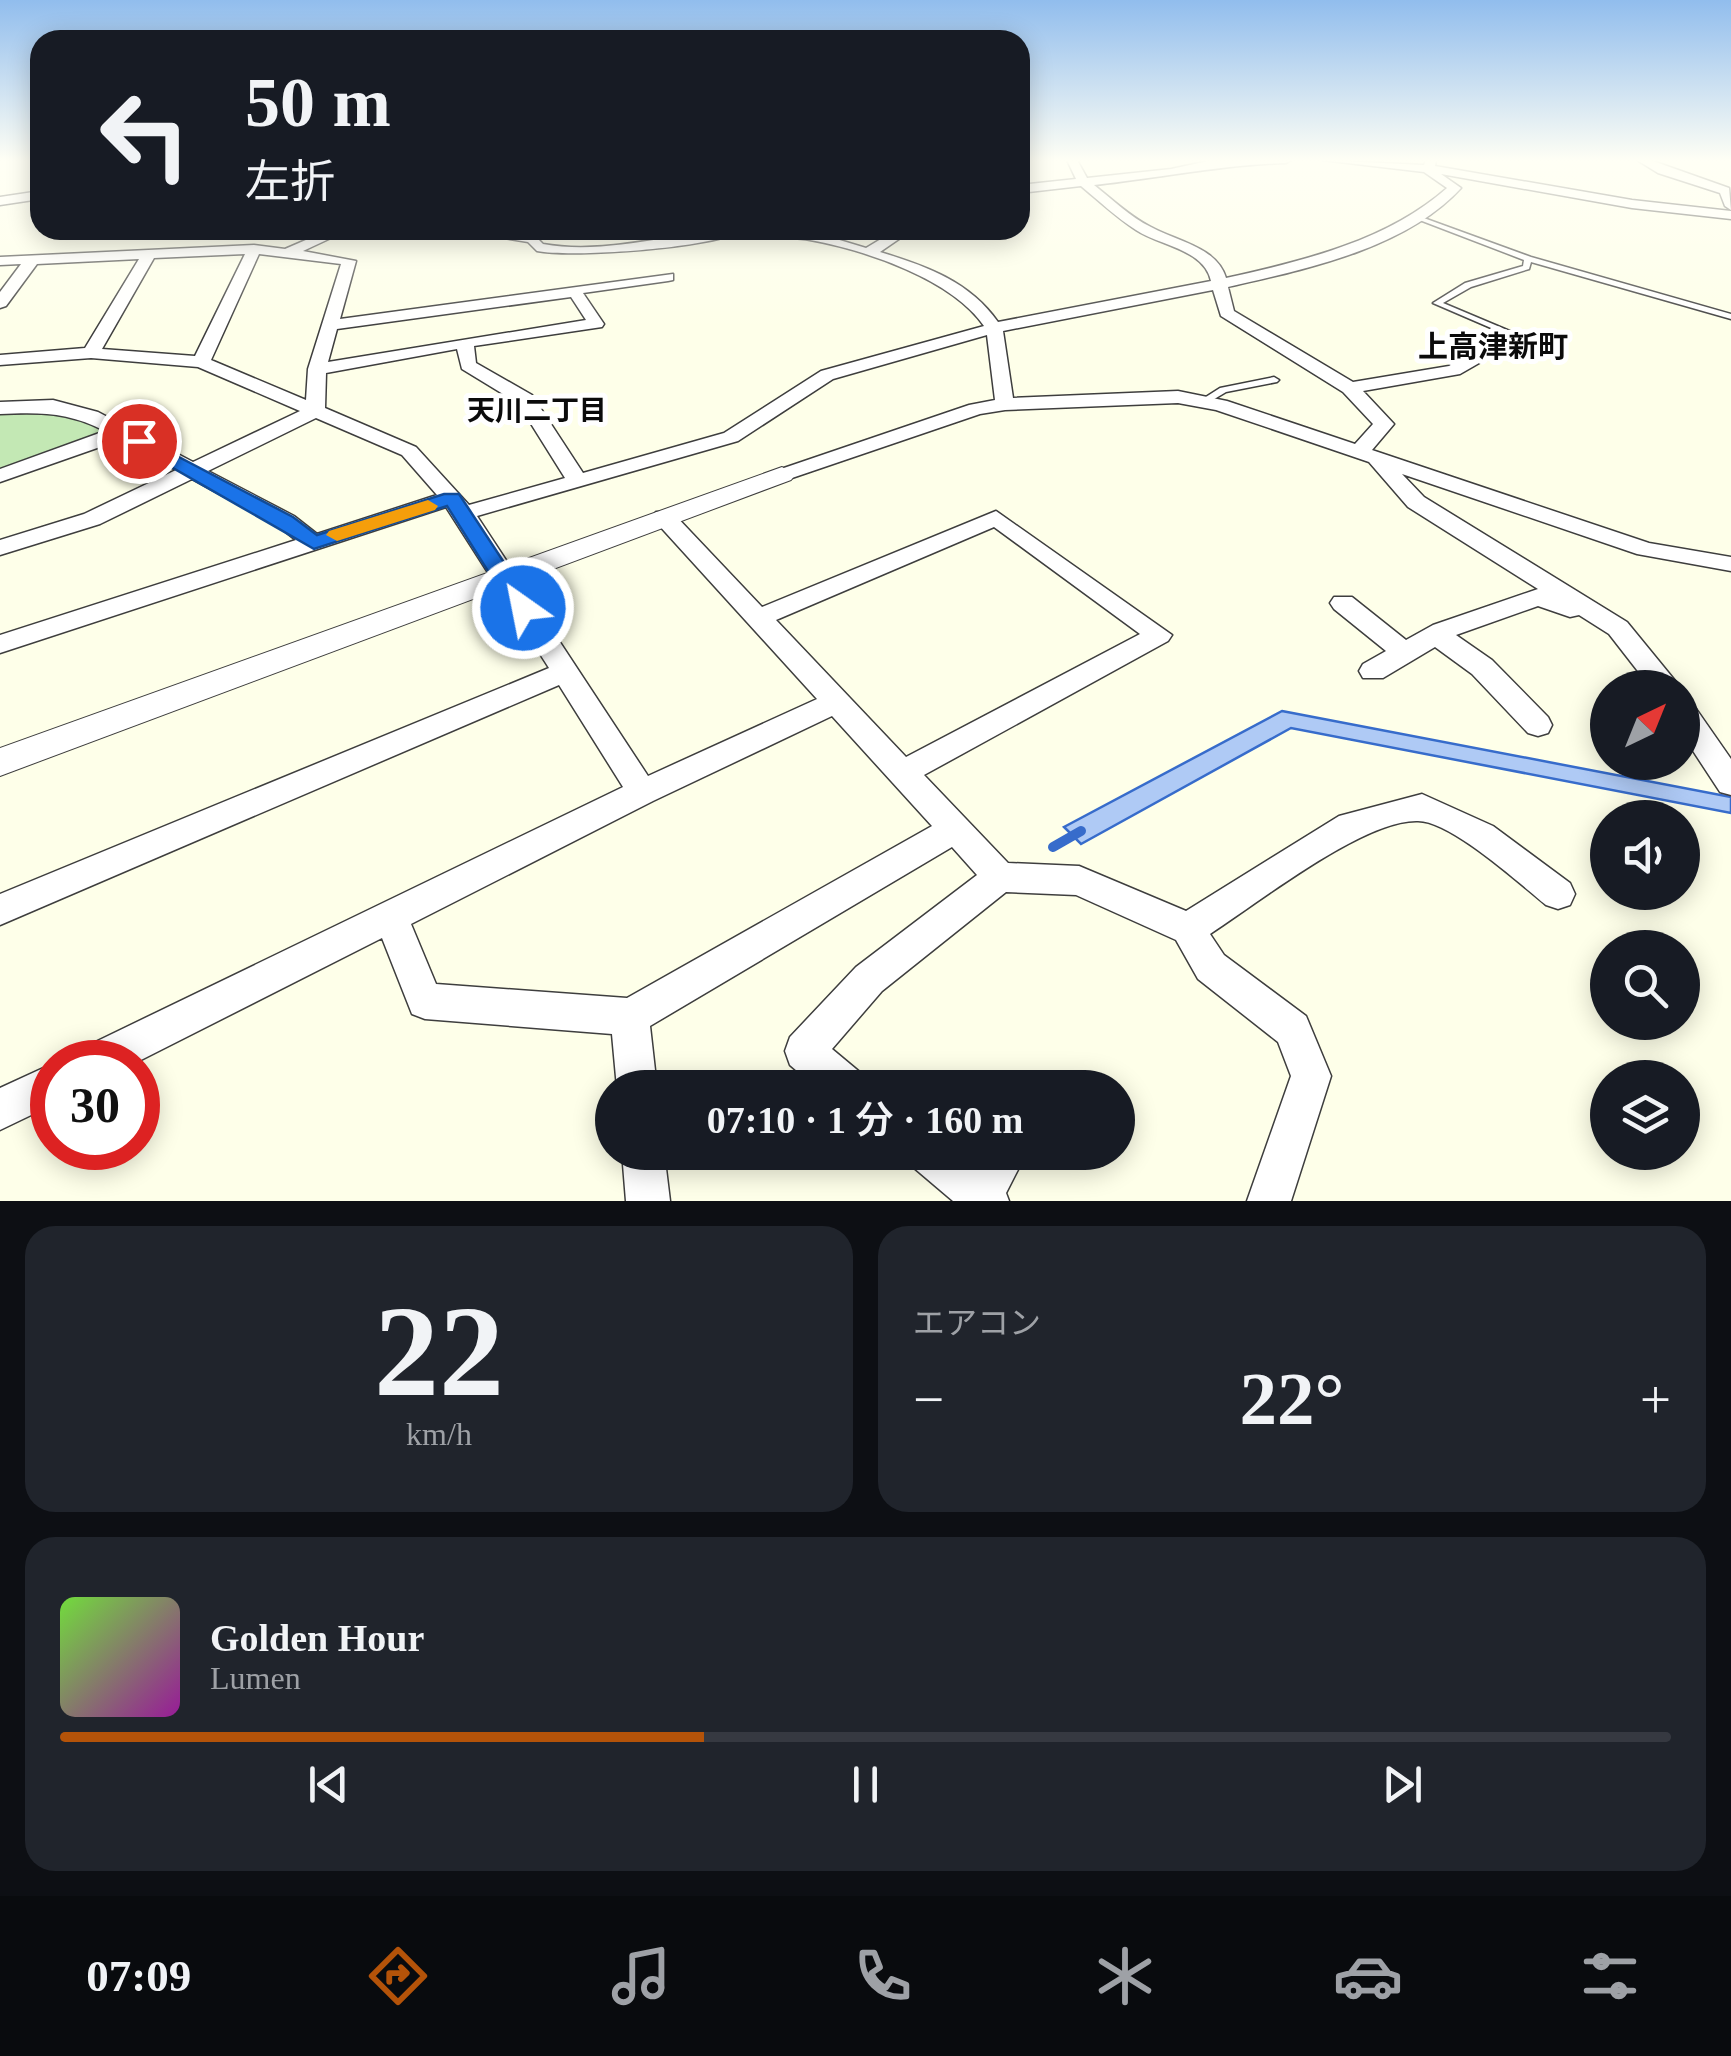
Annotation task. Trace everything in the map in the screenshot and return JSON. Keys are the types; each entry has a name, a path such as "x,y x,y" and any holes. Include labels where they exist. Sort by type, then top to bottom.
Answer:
{"street":[{"path":"1126,216 1143,229 1196,252 1216,270 1227,313 1350,388 1384,424 1368,455"},
{"path":"0,644 314,542 458,506 580,482 731,437 826,375 994,328 1221,282 1364,245 1423,216"},
{"path":"288,252 317,240"},
{"path":"534,240 546,250 584,250 660,240"},
{"path":"826,240 961,288 981,306 994,328 1005,404"},
{"path":"868,253 889,240"},
{"path":"202,362 254,249"},
{"path":"0,262 254,249 349,260 317,369 315,411"},
{"path":"91,353 150,253"},
{"path":"0,302 33,260"},
{"path":"328,325 668,277"},
{"path":"317,369 465,342 596,324 574,291"},
{"path":"1350,388 1454,370 1514,335"},
{"path":"465,342 468,365 526,399 580,482"},
{"path":"0,360 91,353 202,362 409,451 458,506 642,792"},
{"path":"0,762 664,517 976,409 1005,404 1178,397 1203,402 1645,549 1731,564"},
{"path":"0,408 53,406 92,416 286,521 314,542"},
{"path":"0,548 92,518 315,411"},
{"path":"0,476 122,432"},
{"path":"1368,455 1416,502 1618,628 1653,670"},
{"path":"664,517 1000,877"},
{"path":"758,618 996,518 1159,635 902,772"},
{"path":"1373,671 1437,635 1538,597 1618,628"},
{"path":"1342,603 1405,653"},
{"path":"1437,635 1482,667 1538,725"},
{"path":"0,910 564,672"},
{"path":"141,1040 642,792 836,702"},
{"path":"1700,737 1731,784"},
{"path":"1188,929 1350,825 1422,808 1482,835 1558,894"},
{"path":"391,918 425,1000 630,1017 955,829"},
{"path":"827,1070 804,1051 868,979 1000,877 1078,881 1188,929 1211,967 1292,1029 1311,1076 1269,1201"},
{"path":"630,1017 635,1070"},
{"path":"0,1110 30,1095"},
{"path":"645,1170 648,1201"},
{"path":"950,1170 983,1198 997,1170"}],"lane":[{"path":"1419,218 1528,259 1731,317"},
{"path":"1514,335 1438,302 1468,285 1526,267 1528,259"},
{"path":"1203,402 1222,390 1274,380"}],"green space":[{"path":"43,411 98,425 102,436 0,473 0,413"}],"water":[{"path":"1282,711 1590,770 1590,780 1642,780 1731,797 1731,813 1700,807 1700,800 1664,800 1291,728 1081,844 1064,827"}],"waterway":[{"path":"1053,847 1081,831"}],"slow traffic":[{"path":"337,535 428,506"}],"district":[{"name":"上高津新町","path":"1493,347"},
{"name":"天川二丁目","path":"537,410"}],"route":[{"path":"139,441 286,521 314,542 452,498 523,608"}]}
